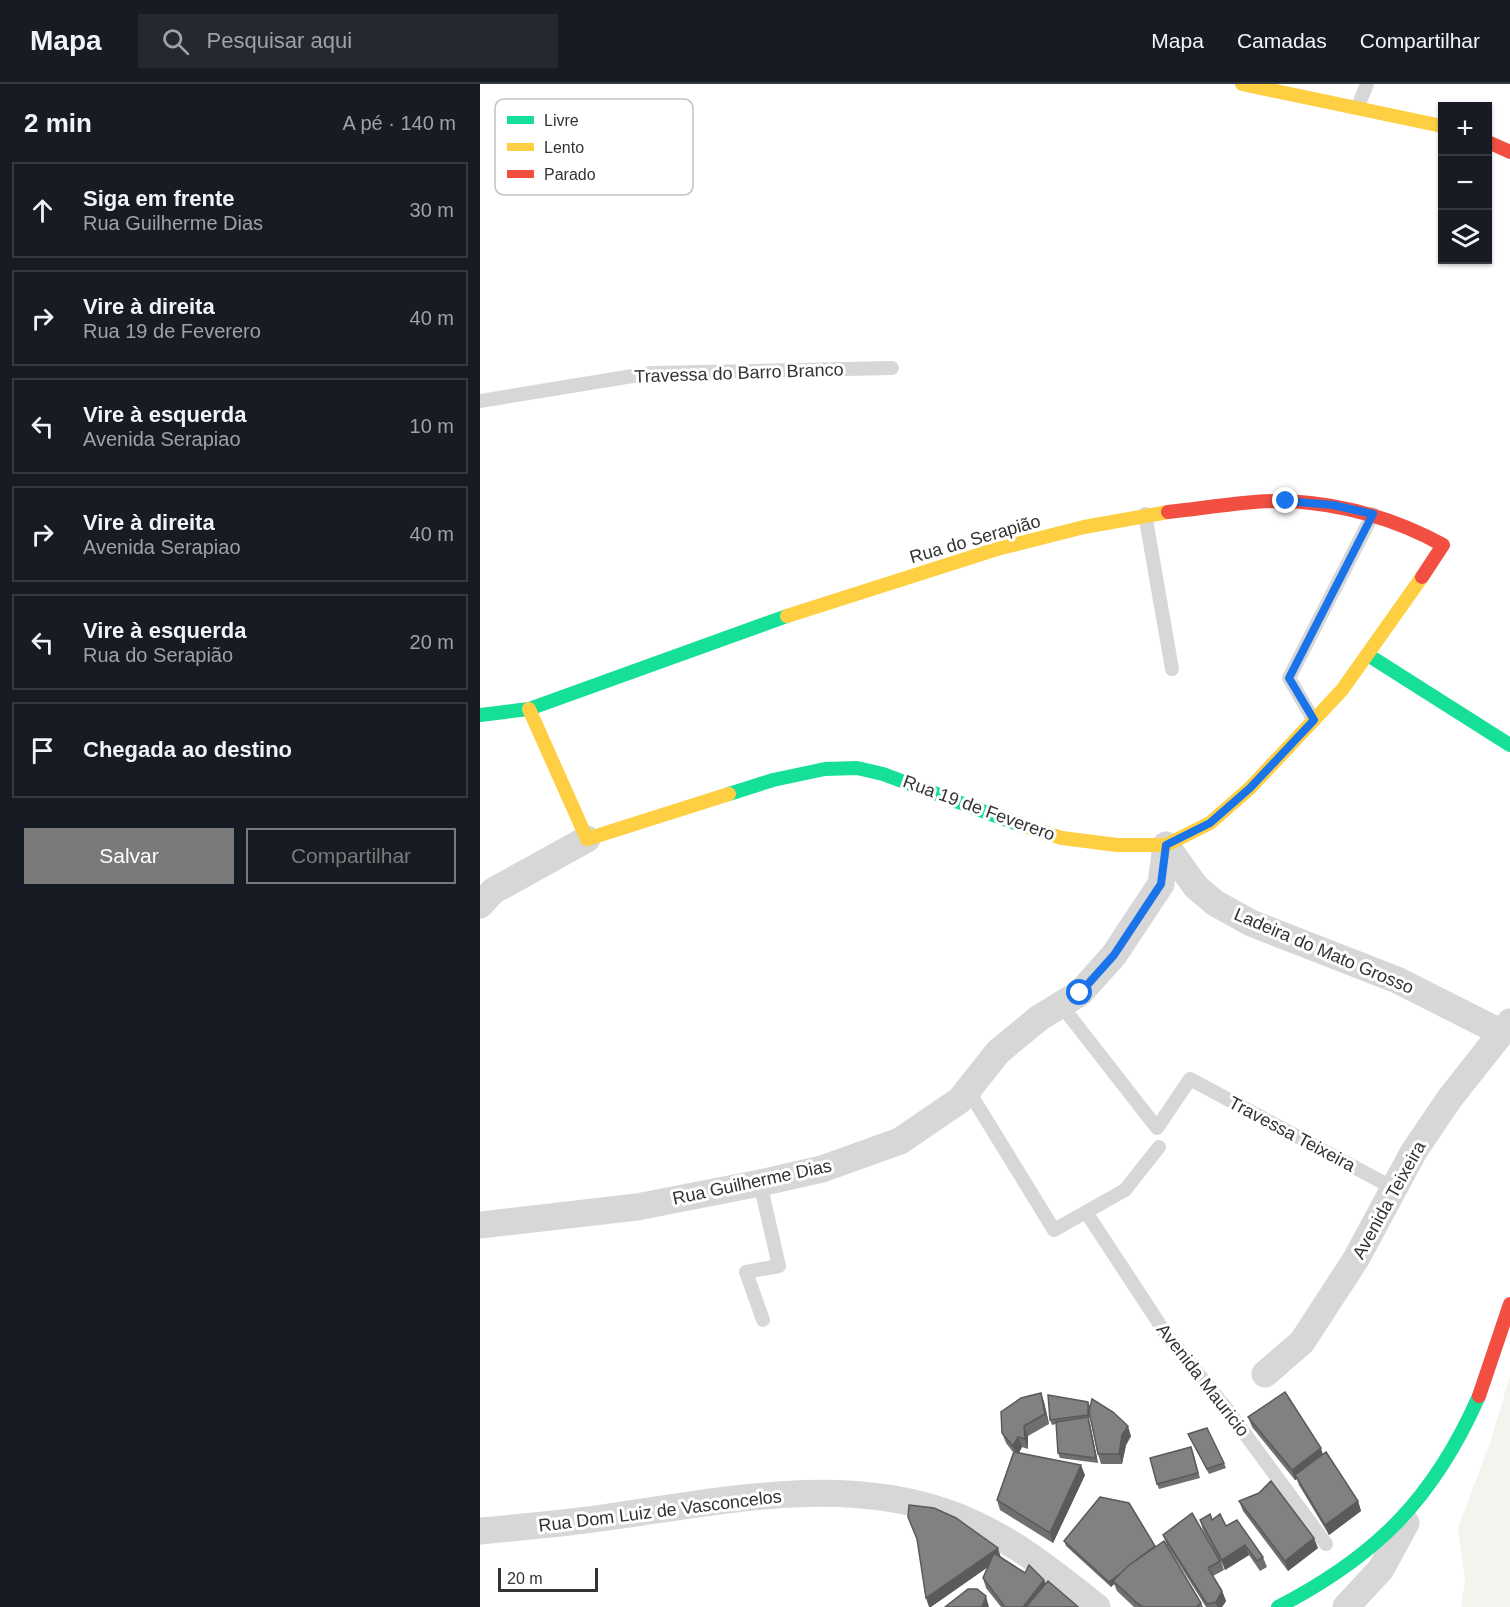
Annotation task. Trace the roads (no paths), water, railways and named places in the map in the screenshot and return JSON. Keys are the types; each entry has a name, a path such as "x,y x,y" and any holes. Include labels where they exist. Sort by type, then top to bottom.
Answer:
{"street":[{"path":"1242,84 1358,106 1438,125"},
{"path":"1492,142 1510,145"},
{"path":"1492,143 1510,152"},
{"name":"Rua do Serapião","path":"480,715 529,709 736,632 997,549 1145,514 1286,501 1333,505 1373,514 1412,528 1443,545"},
{"name":"Rua 19 de Feverero","path":"482,900 586,839 773,780 825,769 857,768 883,774 1004,820 1062,838 1117,845 1166,845 1210,823 1250,788 1342,690 1443,545"},
{"path":"1368,655 1510,745"},
{"path":"529,709 586,839"},
{"name":"Rua Guilherme Dias","path":"480,1225 637,1207 759,1183 822,1169 900,1141 960,1100 998,1052 1039,1018 1080,993 1114,955 1161,884 1166,845"},
{"name":"Ladeira do Mato Grosso","path":"1166,845 1196,887 1215,903 1251,923 1398,980 1506,1027"},
{"name":"Avenida Teixeira","path":"1265,1374 1302,1342 1329,1303 1395,1189 1414,1151 1450,1098 1506,1027"},
{"path":"1346,1607 1381,1569 1416,1507 1442,1471 1469,1423 1491,1371 1510,1304"},
{"name":"Rua Dom Luiz de Vasconcelos","path":"480,1531 565,1524 730,1500 849,1494 915,1503 950,1514 1028,1552 1097,1607"},
{"path":"1278,1607 1330,1580 1416,1507"}],"lane":[{"path":"1358,106 1367,84"},
{"name":"Travessa do Barro Branco","path":"480,401 651,374 892,369"},
{"path":"1145,514 1172,669"},
{"path":"1314,720 1289,678 1373,514"},
{"name":"Travessa Teixeira","path":"1061,1005 1157,1128 1190,1079 1395,1189"},
{"path":"968,1090 1054,1230 1125,1190 1159,1148"},
{"path":"759,1183 778,1266 746,1272 763,1320"},
{"name":"Avenida Mauricio","path":"1086,1212 1166,1334 1226,1408 1326,1544"}]}
